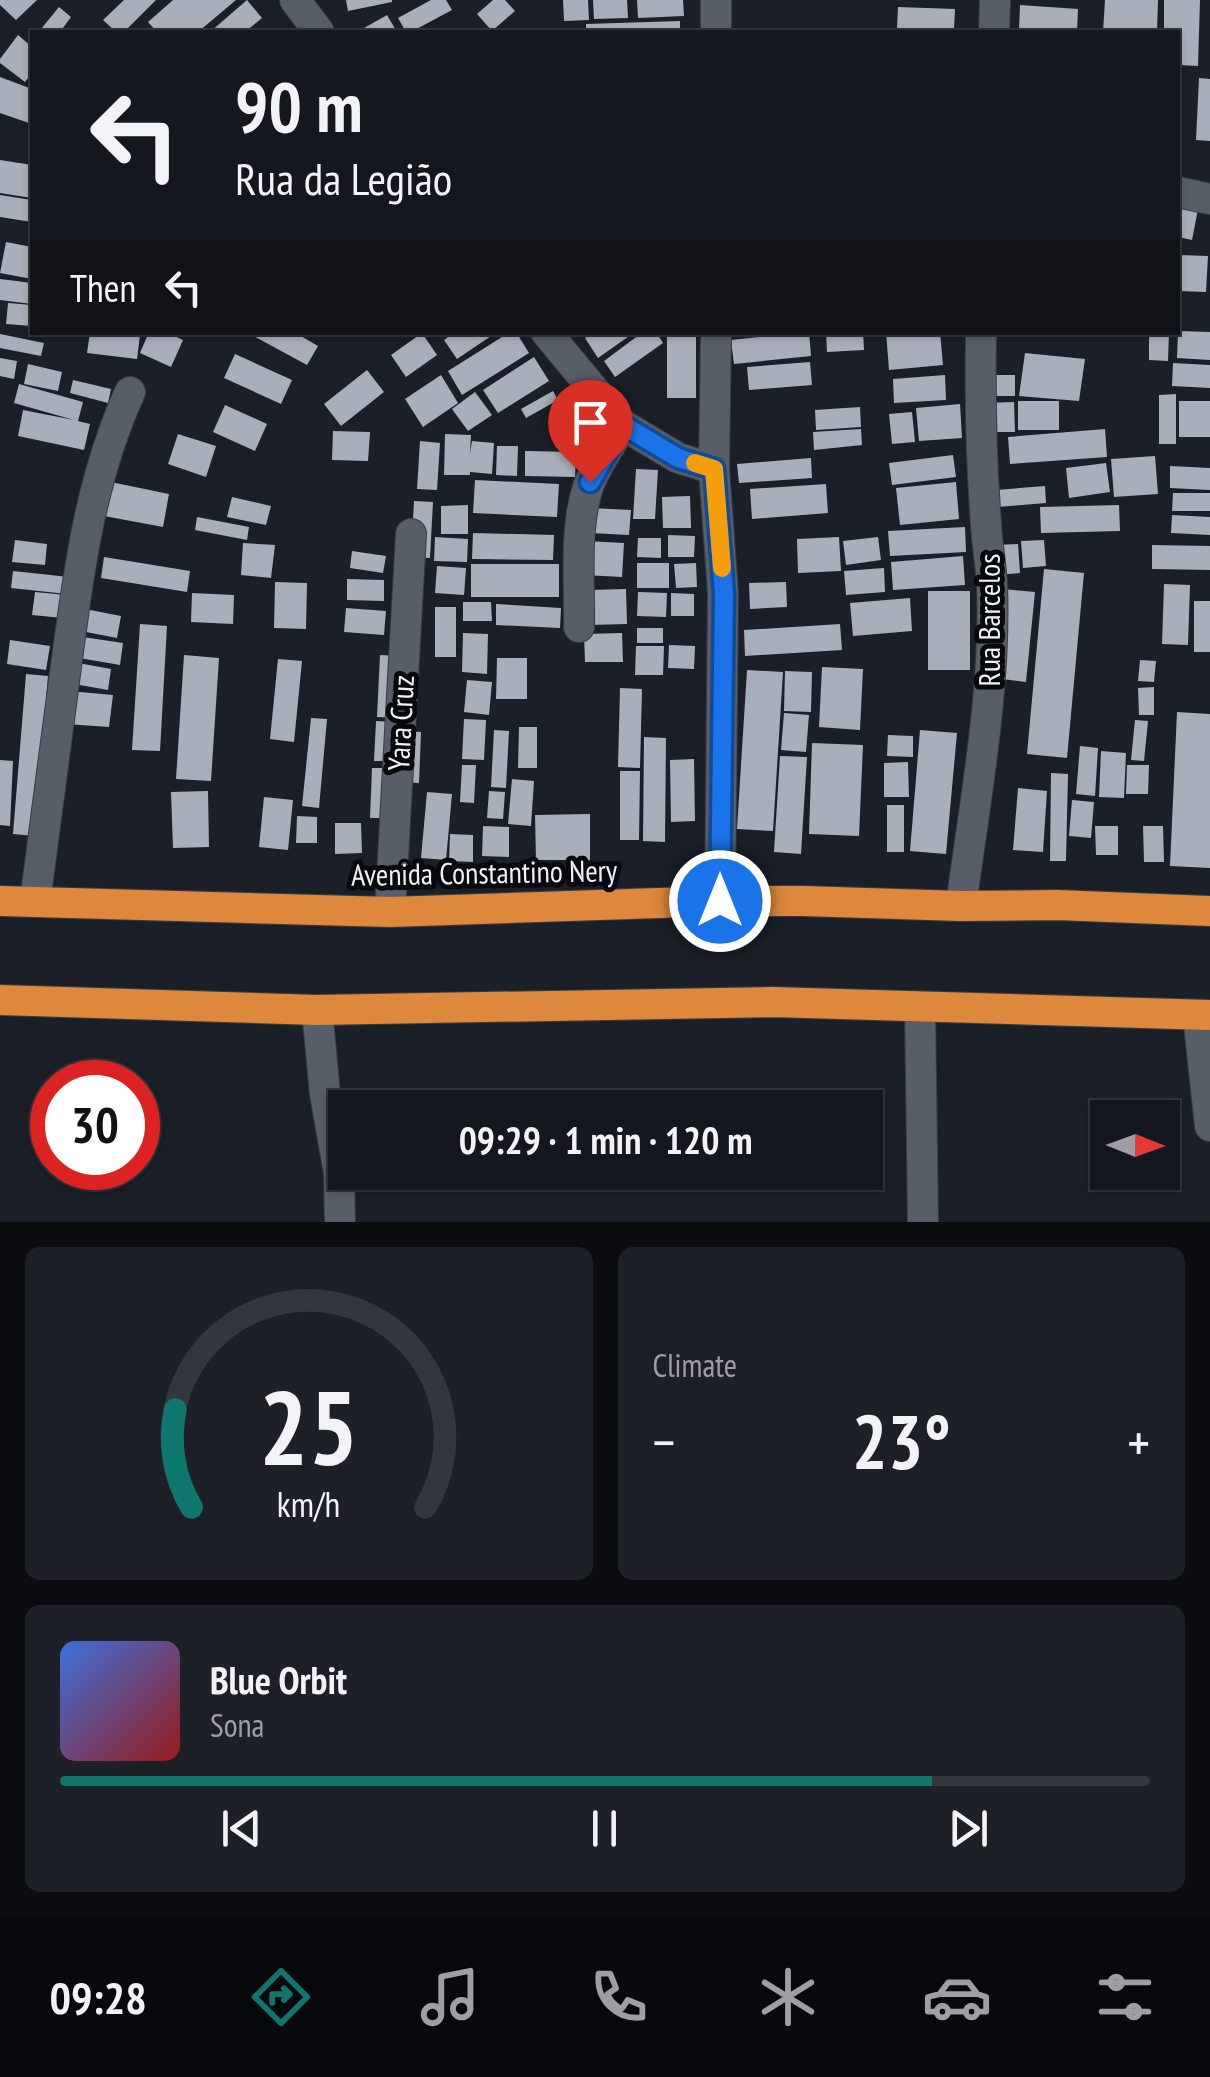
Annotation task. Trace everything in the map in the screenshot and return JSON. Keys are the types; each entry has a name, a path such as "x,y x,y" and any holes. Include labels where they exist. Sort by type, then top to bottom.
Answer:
{"highway":[{"name":"Avenida Constantino Nery","path":"0,901 390,912 720,901 1210,911"},
{"path":"0,1000 317,1010 772,1002 1204,1015"}],"street":[{"path":"296,0 318,30"},
{"path":"716,0 716,30"},
{"path":"994,30 995,0"},
{"path":"1180,192 1210,199"},
{"path":"548,335 623,425 678,458 714,469"},
{"path":"716,335 714,469 724,593 720,901"},
{"name":"Rua Barcelos","path":"961,906 988,703 991,647 992,584 980,404 981,335"},
{"path":"35,902 82,559 97,479 130,392"},
{"path":"579,627 584,504 590,482 623,425"},
{"name":"Yara Cruz","path":"390,912 411,534"},
{"path":"920,1007 923,1222"},
{"path":"317,1010 325,1094 339,1173 340,1222"},
{"path":"1204,1015 1210,1126"}],"building":[{"path":"0,0 37,0 16,20 0,5"},
{"path":"124,0 156,0 126,30 114,30 103,20"},
{"path":"173,0 236,0 200,30 155,30 148,22"},
{"path":"247,0 262,18 247,30 212,30"},
{"path":"346,0 392,0 392,2 348,11"},
{"path":"431,0 446,0 452,10 415,30 405,30 398,18"},
{"path":"493,0 505,0 515,11 493,30 477,14"},
{"path":"563,0 588,0 589,20 564,21"},
{"path":"593,0 627,0 628,18 594,19"},
{"path":"637,0 683,0 684,16 638,18"},
{"path":"1105,0 1158,0 1157,30 1103,30"},
{"path":"1164,0 1200,0 1198,66 1180,65 1180,30 1164,30"},
{"path":"1020,5 1078,9 1077,30 1019,29"},
{"path":"59,7 71,17 61,30 41,29"},
{"path":"898,7 955,9 954,30 897,28"},
{"path":"387,15 396,30 361,30"},
{"path":"680,21 680,30 586,30 586,24"},
{"path":"18,35 30,45 30,76 25,82 0,59"},
{"path":"0,77 30,88 30,123 0,113"},
{"path":"1199,78 1210,79 1210,141 1196,140"},
{"path":"0,160 30,165 30,198 0,193"},
{"path":"0,195 30,200 30,222 0,217"},
{"path":"1180,199 1199,204 1192,240 1180,237"},
{"path":"6,242 30,247 30,279 0,273"},
{"path":"1180,255 1208,256 1206,292 1180,291"},
{"path":"0,279 30,283 30,304 0,300"},
{"path":"8,303 30,305 30,326 6,324"},
{"path":"1180,331 1210,332 1210,360 1177,358"},
{"path":"0,334 44,343 41,356 0,348"},
{"path":"90,335 140,335 137,359 87,353"},
{"path":"148,335 172,335 183,340 171,367 140,353"},
{"path":"252,335 299,335 318,346 307,365"},
{"path":"423,335 437,355 406,377 391,355"},
{"path":"451,335 493,335 457,359 444,340"},
{"path":"505,335 518,335 529,353 462,395 448,371"},
{"path":"589,335 631,335 598,358 585,338"},
{"path":"639,335 658,335 663,343 615,377 604,361"},
{"path":"667,335 696,335 696,398 667,398"},
{"path":"809,335 811,356 734,364 731,340"},
{"path":"826,335 863,335 864,350 827,352"},
{"path":"886,335 940,335 943,365 889,370"},
{"path":"1149,335 1169,335 1168,361 1149,360"},
{"path":"1025,353 1085,359 1079,401 1019,396"},
{"path":"235,354 292,380 281,404 224,378"},
{"path":"534,357 549,381 498,413 483,390"},
{"path":"0,358 17,361 14,379 0,376"},
{"path":"810,362 812,385 749,390 747,367"},
{"path":"1173,363 1210,365 1210,388 1172,386"},
{"path":"28,364 62,372 58,391 24,384"},
{"path":"367,370 384,392 341,426 324,404"},
{"path":"441,375 458,403 423,427 405,399"},
{"path":"945,375 946,400 894,403 893,379"},
{"path":"983,375 1015,375 1015,396 983,396"},
{"path":"73,380 111,389 108,403 70,393"},
{"path":"19,384 83,402 78,421 90,424 84,450 18,436 23,410 74,420 14,403"},
{"path":"553,391 558,400 526,418 521,409"},
{"path":"475,392 492,415 468,431 452,409"},
{"path":"1176,394 1176,444 1159,444 1159,395"},
{"path":"1018,401 1059,401 1059,430 1018,430"},
{"path":"1179,401 1210,401 1210,437 1179,437"},
{"path":"1014,402 1015,432 986,432 985,403"},
{"path":"960,404 962,438 919,441 916,408"},
{"path":"225,405 267,424 255,451 213,432"},
{"path":"860,407 861,427 816,430 815,410"},
{"path":"912,412 915,442 892,444 889,414"},
{"path":"861,429 862,445 814,450 813,432"},
{"path":"1105,429 1107,457 1010,464 1008,437"},
{"path":"333,431 370,432 368,461 332,460"},
{"path":"178,434 216,446 206,477 168,464"},
{"path":"445,434 471,435 470,454 472,441 494,443 492,474 444,475"},
{"path":"420,441 440,443 437,490 417,489"},
{"path":"497,446 518,446 517,476 496,475"},
{"path":"525,451 576,452 575,477 525,476"},
{"path":"953,455 956,477 892,485 889,463"},
{"path":"1155,456 1158,494 1114,497 1111,459"},
{"path":"811,458 812,478 739,483 737,464"},
{"path":"1106,463 1110,492 1069,498 1066,468"},
{"path":"1170,466 1210,468 1210,490 1170,488"},
{"path":"636,469 658,470 655,519 633,519"},
{"path":"475,480 559,484 557,517 473,513"},
{"path":"106,481 169,494 163,527 99,515"},
{"path":"956,482 959,519 900,525 896,488"},
{"path":"826,484 828,513 752,519 750,489"},
{"path":"1045,486 1046,503 998,507 996,490"},
{"path":"1173,493 1210,493 1210,511 1172,511"},
{"path":"690,496 691,528 663,528 662,497"},
{"path":"232,497 271,506 266,525 227,517"},
{"path":"414,501 433,502 430,558 411,557"},
{"path":"468,505 468,534 441,534 441,506"},
{"path":"1119,505 1120,531 1041,533 1040,507"},
{"path":"591,508 631,510 629,535 590,533"},
{"path":"1172,515 1210,517 1210,535 1171,533"},
{"path":"197,517 249,527 247,540 195,530"},
{"path":"965,527 966,552 890,556 888,531"},
{"path":"473,533 554,535 553,560 472,559"},
{"path":"668,535 695,536 694,557 668,557"},
{"path":"435,537 468,539 467,562 434,561"},
{"path":"839,537 841,571 798,573 797,539"},
{"path":"878,537 881,560 846,565 843,541"},
{"path":"638,538 661,538 661,558 637,557"},
{"path":"15,540 47,544 45,565 12,562"},
{"path":"1044,540 1046,566 1023,568 1021,541"},
{"path":"586,541 624,543 622,577 584,575"},
{"path":"243,543 275,545 271,578 241,575"},
{"path":"1018,544 1020,573 996,575 994,545"},
{"path":"1152,545 1210,546 1210,570 1152,569"},
{"path":"352,551 386,556 383,573 350,568"},
{"path":"963,556 965,585 893,590 891,562"},
{"path":"104,557 190,571 187,592 101,578"},
{"path":"637,563 669,563 669,588 637,588"},
{"path":"696,563 697,587 676,588 674,564"},
{"path":"471,564 559,564 559,597 471,597"},
{"path":"437,566 466,568 464,595 435,593"},
{"path":"884,568 885,592 846,595 844,571"},
{"path":"1044,569 1084,573 1067,758 1027,754"},
{"path":"13,571 69,577 67,594 11,588"},
{"path":"347,579 384,580 384,601 347,600"},
{"path":"275,582 307,583 306,629 274,628"},
{"path":"786,582 787,607 750,609 749,583"},
{"path":"1164,584 1190,585 1188,645 1162,644"},
{"path":"626,589 627,624 590,625 589,590"},
{"path":"1003,589 1035,592 1026,682 994,678"},
{"path":"928,591 970,591 970,670 928,670"},
{"path":"35,592 66,595 63,618 32,615"},
{"path":"638,592 667,593 666,617 637,616"},
{"path":"192,593 234,595 233,624 191,622"},
{"path":"671,593 694,594 694,616 671,616"},
{"path":"910,598 912,631 853,636 850,603"},
{"path":"1194,601 1210,601 1210,652 1194,652"},
{"path":"463,602 491,602 492,621 463,621"},
{"path":"496,604 561,608 560,628 496,625"},
{"path":"435,607 456,607 456,657 435,657"},
{"path":"80,608 121,616 117,638 76,630"},
{"path":"346,608 386,611 384,635 344,632"},
{"path":"140,624 167,626 160,751 132,750"},
{"path":"840,624 842,650 745,656 744,630"},
{"path":"637,628 663,628 663,643 637,643"},
{"path":"463,633 488,634 487,674 462,672"},
{"path":"622,633 623,662 585,662 584,634"},
{"path":"83,637 123,643 120,665 79,658"},
{"path":"10,640 50,646 46,670 7,664"},
{"path":"669,645 695,646 694,669 668,668"},
{"path":"636,646 664,646 663,675 635,675"},
{"path":"184,655 219,658 211,781 176,779"},
{"path":"380,655 401,656 398,718 377,717"},
{"path":"497,658 527,658 527,699 496,699"},
{"path":"278,659 302,661 294,742 270,739"},
{"path":"1140,660 1156,661 1154,682 1138,681"},
{"path":"78,663 111,669 108,690 74,684"},
{"path":"822,667 863,669 860,730 819,727"},
{"path":"747,670 783,672 773,831 737,829"},
{"path":"785,671 812,672 811,712 784,711"},
{"path":"26,674 48,676 35,836 13,834"},
{"path":"467,680 492,682 489,715 464,712"},
{"path":"1154,687 1154,715 1139,715 1138,688"},
{"path":"620,688 642,689 640,768 618,767"},
{"path":"69,691 113,695 109,727 66,724"},
{"path":"1177,712 1210,714 1210,868 1170,866"},
{"path":"784,713 809,715 806,752 781,750"},
{"path":"311,718 327,719 319,808 302,806"},
{"path":"464,719 486,720 484,760 462,759"},
{"path":"1135,720 1148,721 1144,761 1131,760"},
{"path":"376,721 395,722 393,761 374,761"},
{"path":"519,727 537,727 537,768 518,768"},
{"path":"494,730 509,731 506,788 491,787"},
{"path":"920,730 957,733 946,854 910,851"},
{"path":"403,731 421,732 419,783 401,782"},
{"path":"888,735 913,736 913,757 887,756"},
{"path":"644,737 666,738 665,842 643,841"},
{"path":"812,743 863,745 859,836 809,834"},
{"path":"1080,746 1098,748 1095,796 1076,794"},
{"path":"1101,751 1126,753 1124,798 1099,797"},
{"path":"780,756 807,757 801,854 774,852"},
{"path":"694,759 695,821 671,822 670,760"},
{"path":"0,760 13,761 10,826 0,825"},
{"path":"908,762 909,797 884,797 884,763"},
{"path":"462,765 476,765 474,803 460,802"},
{"path":"1127,765 1149,765 1148,794 1126,794"},
{"path":"372,768 389,768 388,818 370,818"},
{"path":"620,771 640,771 639,840 620,840"},
{"path":"1051,773 1068,774 1066,861 1050,861"},
{"path":"512,779 534,781 531,826 508,824"},
{"path":"1018,788 1047,791 1043,852 1013,850"},
{"path":"208,791 209,847 173,848 171,792"},
{"path":"489,791 505,792 503,819 487,818"},
{"path":"427,792 452,794 446,860 421,858"},
{"path":"264,797 293,800 288,850 259,847"},
{"path":"1072,800 1094,802 1091,838 1069,836"},
{"path":"887,805 904,805 904,852 887,852"},
{"path":"590,814 590,860 536,860 535,815"},
{"path":"297,816 317,817 317,843 296,843"},
{"path":"335,823 361,823 362,853 335,854"},
{"path":"483,826 509,827 509,857 482,856"},
{"path":"1095,826 1118,826 1118,855 1096,855"},
{"path":"1143,826 1163,826 1164,862 1144,862"},
{"path":"450,834 473,835 473,862 449,861"}],"slow traffic":[{"path":"695,463 714,469 722,568"}],"route":[{"path":"590,482 623,425 678,458 714,469 724,593 720,901"}]}
